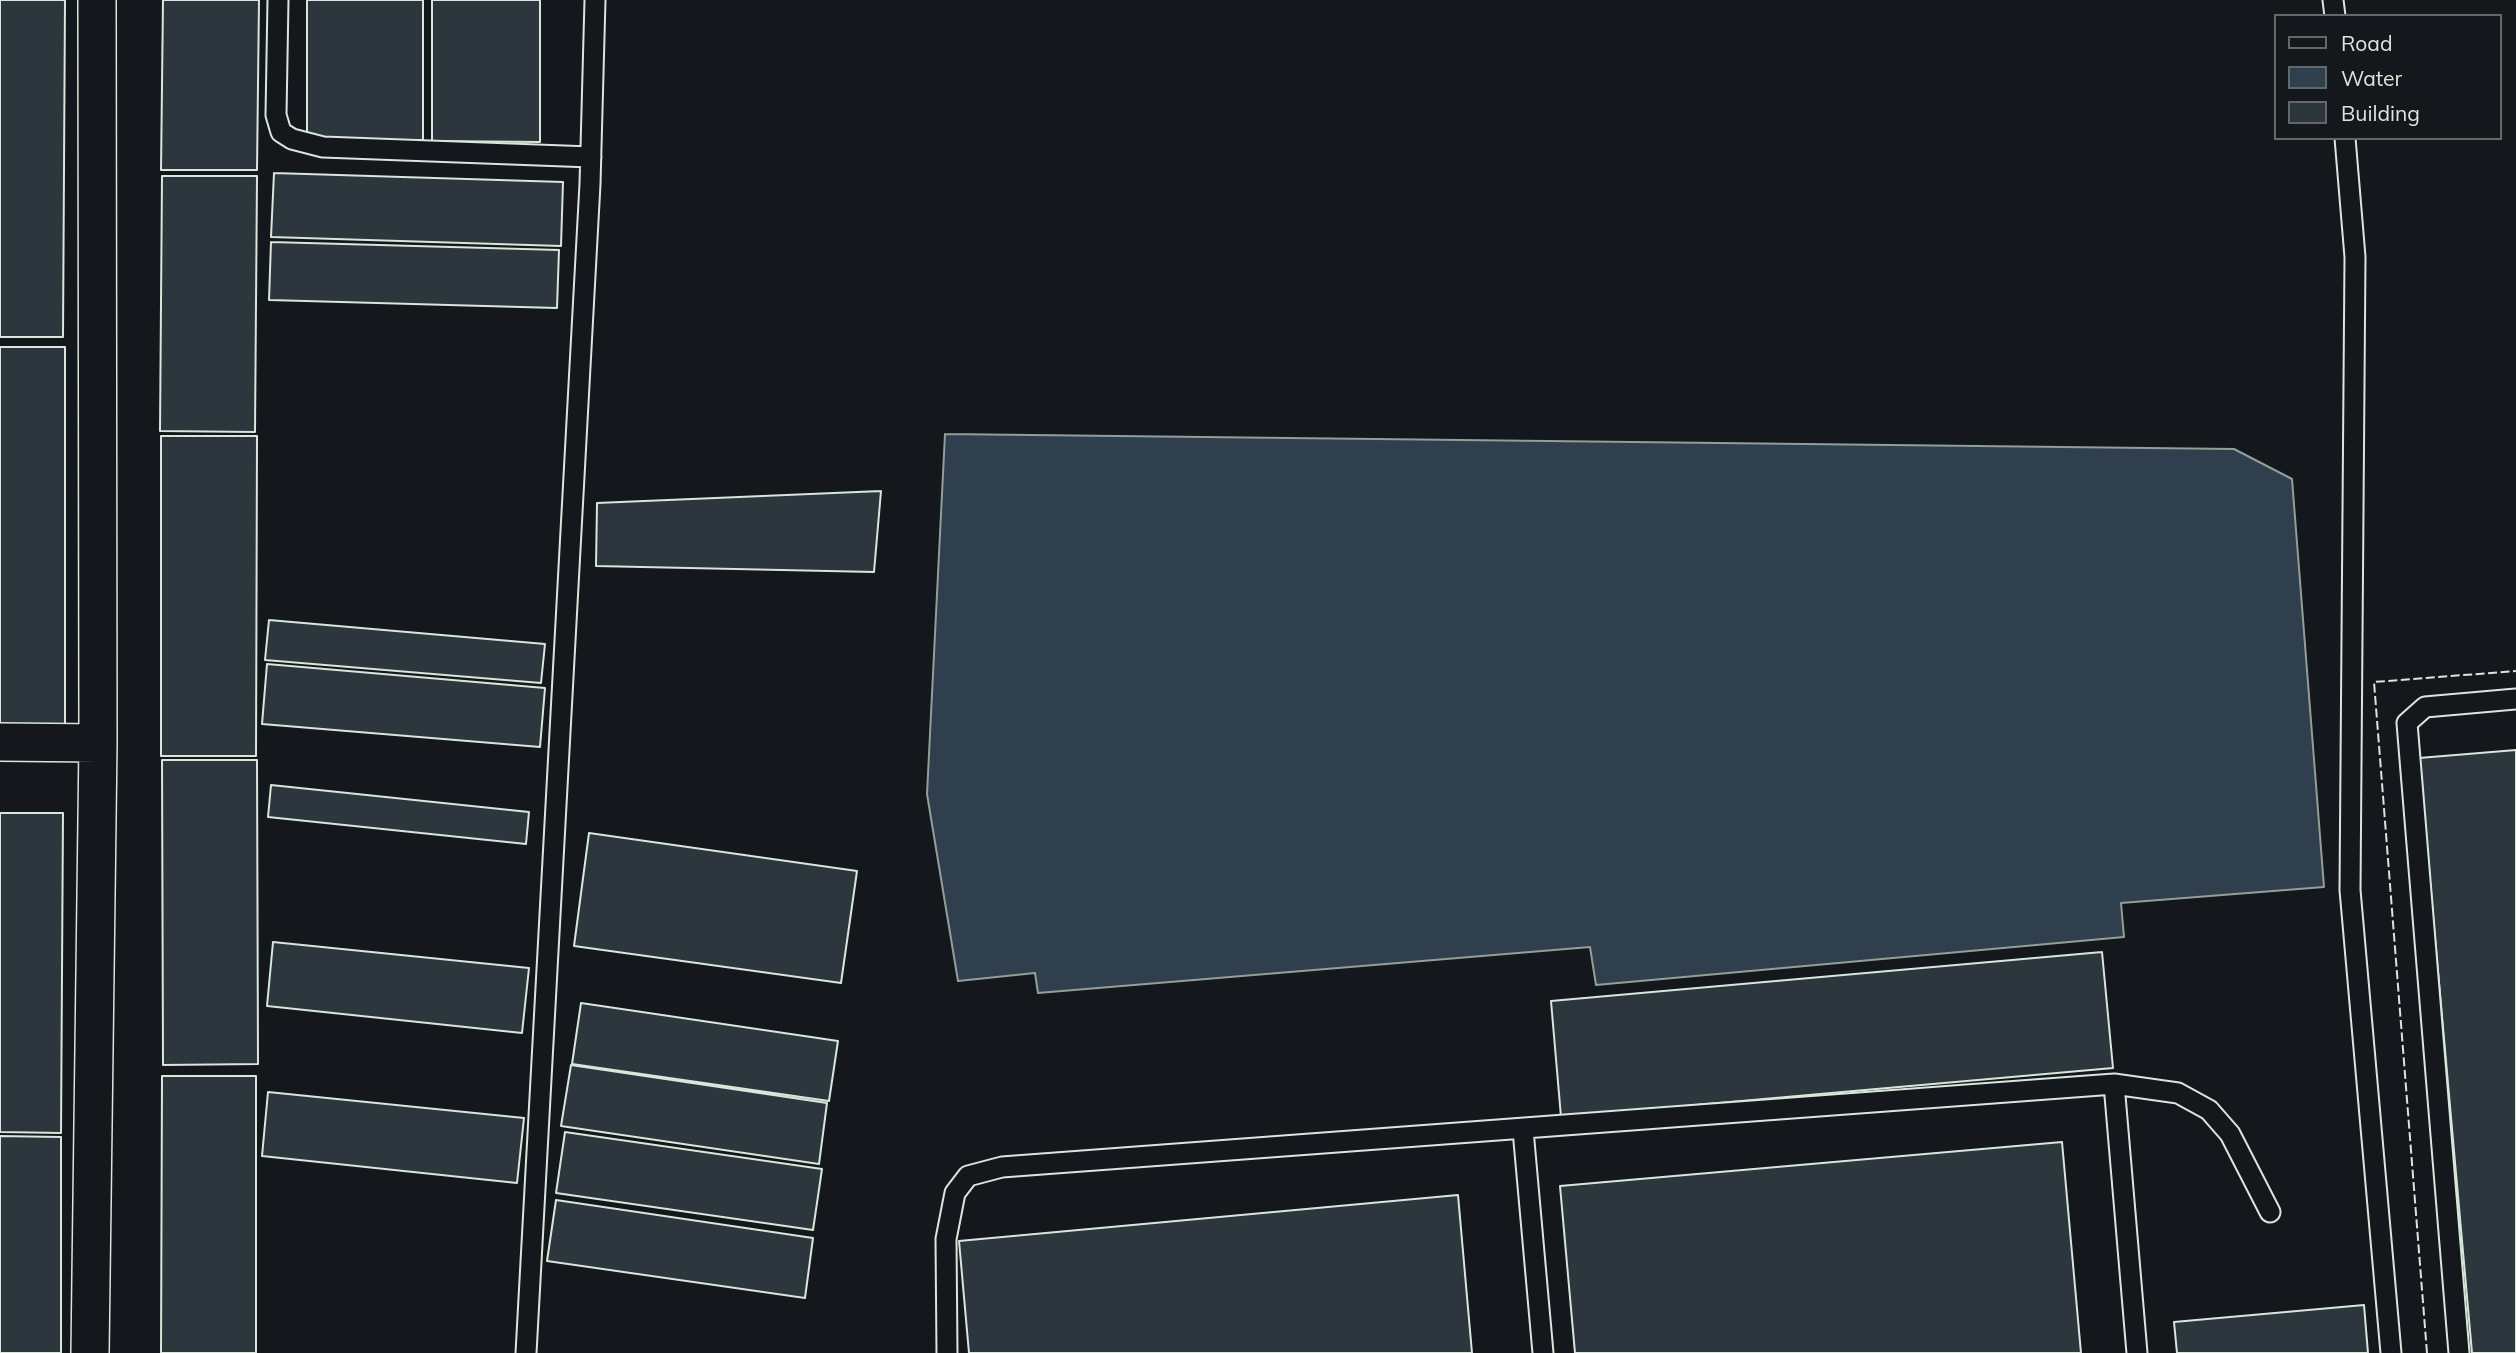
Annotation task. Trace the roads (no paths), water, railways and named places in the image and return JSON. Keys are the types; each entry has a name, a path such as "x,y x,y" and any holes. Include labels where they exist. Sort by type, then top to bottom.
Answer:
{"street":[{"path":"90,1353 98,743 97,0"},
{"path":"0,742 98,743"}],"lane":[{"path":"278,0 276,115 281,132 292,139 323,147 591,157"},
{"path":"526,1353 591,157 595,0"},
{"path":"2345,140 2355,257 2350,890 2391,1353"},
{"path":"2459,1353 2407,723 2425,707 2516,699"},
{"path":"2115,1084 2137,1353"},
{"path":"947,1353 946,1239 956,1194 968,1176 1002,1167 2115,1084 2178,1093 2209,1110 2230,1134 2270,1212"},
{"path":"1523,1130 1543,1353"}],"water":[{"path":"945,434 2234,449 2292,479 2324,887 2121,903 2124,937 1596,985 1590,947 1038,993 1035,973 958,981 927,794"}]}
